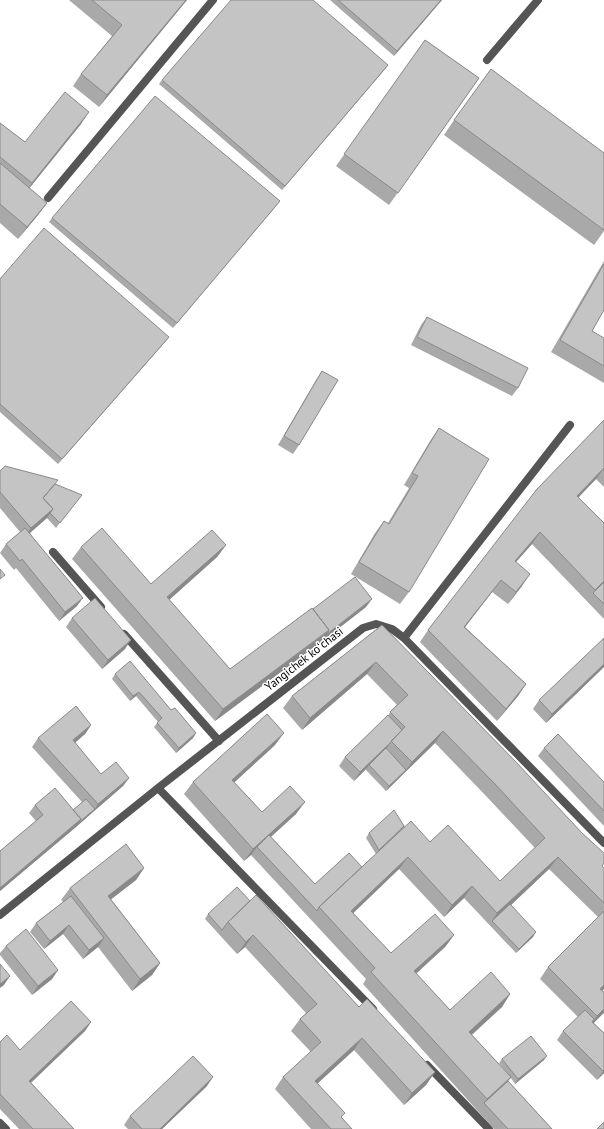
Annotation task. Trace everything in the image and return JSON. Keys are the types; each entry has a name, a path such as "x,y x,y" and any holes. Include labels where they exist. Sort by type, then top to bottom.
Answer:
{"street":[{"path":"48,198 213,0"},
{"path":"488,60 538,0"},
{"path":"404,638 570,425"},
{"path":"53,552 105,611"},
{"name":"Yangichek koʻchasi","path":"0,915 158,788 363,628 376,624 392,629 404,638 604,843"},
{"path":"120,629 219,741"},
{"path":"158,788 379,1015"},
{"path":"423,1061 489,1129"},
{"path":"0,1123 6,1129"}],"building":[{"path":"92,0 186,0 107,95 81,74 122,25"},
{"path":"231,0 313,0 388,65 285,186 162,80"},
{"path":"338,0 441,0 397,51"},
{"path":"425,40 479,78 398,193 344,154"},
{"path":"491,69 604,153 604,230 454,120"},
{"path":"65,92 89,112 32,183 0,157 0,123 25,142"},
{"path":"155,96 280,201 177,323 52,218"},
{"path":"0,163 47,203 27,227 0,204"},
{"path":"44,228 169,337 62,459 0,404 0,279"},
{"path":"604,264 604,310 592,331 604,338 604,366 560,340"},
{"path":"427,317 528,368 518,388 417,337"},
{"path":"322,371 338,380 299,445 284,436"},
{"path":"604,420 604,468 577,496 604,523 604,581 595,590 540,532 515,561 530,574 516,592 501,580 464,627 526,684 506,709 428,630 537,489"},
{"path":"439,428 489,459 409,592 359,562 384,521 389,524 418,476 412,473"},
{"path":"5,466 58,480 43,498 53,509 31,528 0,492 0,471"},
{"path":"55,484 82,495 60,523 50,513 53,509 43,498"},
{"path":"25,528 83,598 65,612 22,559 20,561 6,544"},
{"path":"102,528 151,584 212,530 226,545 167,597 230,669 312,608 329,630 223,709 81,547"},
{"path":"0,569 5,575 0,579"},
{"path":"355,577 372,599 327,634 329,630 313,609"},
{"path":"604,582 604,604 593,593"},
{"path":"95,598 131,640 108,660 72,618"},
{"path":"382,625 517,763 582,833 604,853 604,863 602,866 604,868 604,903 558,857 497,913 472,886 452,905 408,857 351,911 391,953 435,914 454,935 414,971 450,1010 491,972 510,994 469,1032 511,1077 487,1099 371,972 375,968 319,907 411,821 430,842 448,825 500,881 545,838 443,731 412,762 391,741 405,727 390,712 408,695 376,662 310,718 292,696"},
{"path":"604,638 604,664 552,714 539,700"},
{"path":"130,661 171,710 175,708 196,733 179,748 157,723 162,718 139,692 133,696 115,674"},
{"path":"76,706 91,725 73,740 101,774 116,762 129,778 98,804 38,738"},
{"path":"267,714 284,733 232,780 262,812 290,786 305,802 253,849 193,782"},
{"path":"388,715 402,730 360,772 345,757"},
{"path":"558,734 604,782 604,811 544,748"},
{"path":"386,748 406,770 389,786 369,765"},
{"path":"55,788 81,819 0,888 0,851 43,815 35,805"},
{"path":"86,799 95,809 78,823 81,819 73,810"},
{"path":"394,810 404,826 379,850 369,833"},
{"path":"269,835 315,884 349,853 362,867 319,907 317,911 257,847"},
{"path":"126,844 144,868 108,896 160,963 140,979 70,888"},
{"path":"237,887 250,901 228,922 222,930 208,914"},
{"path":"256,895 359,1007 367,999 435,1072 412,1093 362,1038 315,1081 345,1113 341,1117 352,1129 331,1129 283,1077 321,1042 300,1019 317,1004 253,935 246,942 228,922"},
{"path":"71,896 104,938 89,950 69,925 50,941 36,923"},
{"path":"510,904 536,932 519,949 492,921"},
{"path":"604,911 604,985 600,989 604,992 604,1009 597,1016 548,967"},
{"path":"26,929 58,970 38,986 6,946"},
{"path":"0,964 10,976 0,984"},
{"path":"71,1001 91,1022 29,1081 74,1129 33,1129 0,1094 0,1042 7,1035 20,1050"},
{"path":"585,1010 594,1019 592,1022 604,1033 603,1071 563,1031"},
{"path":"531,1036 547,1056 518,1079 502,1059"},
{"path":"193,1056 213,1077 160,1129 142,1129 130,1116"},
{"path":"508,1081 552,1129 508,1129 484,1103"},
{"path":"604,1122 604,1129 597,1129"}]}
